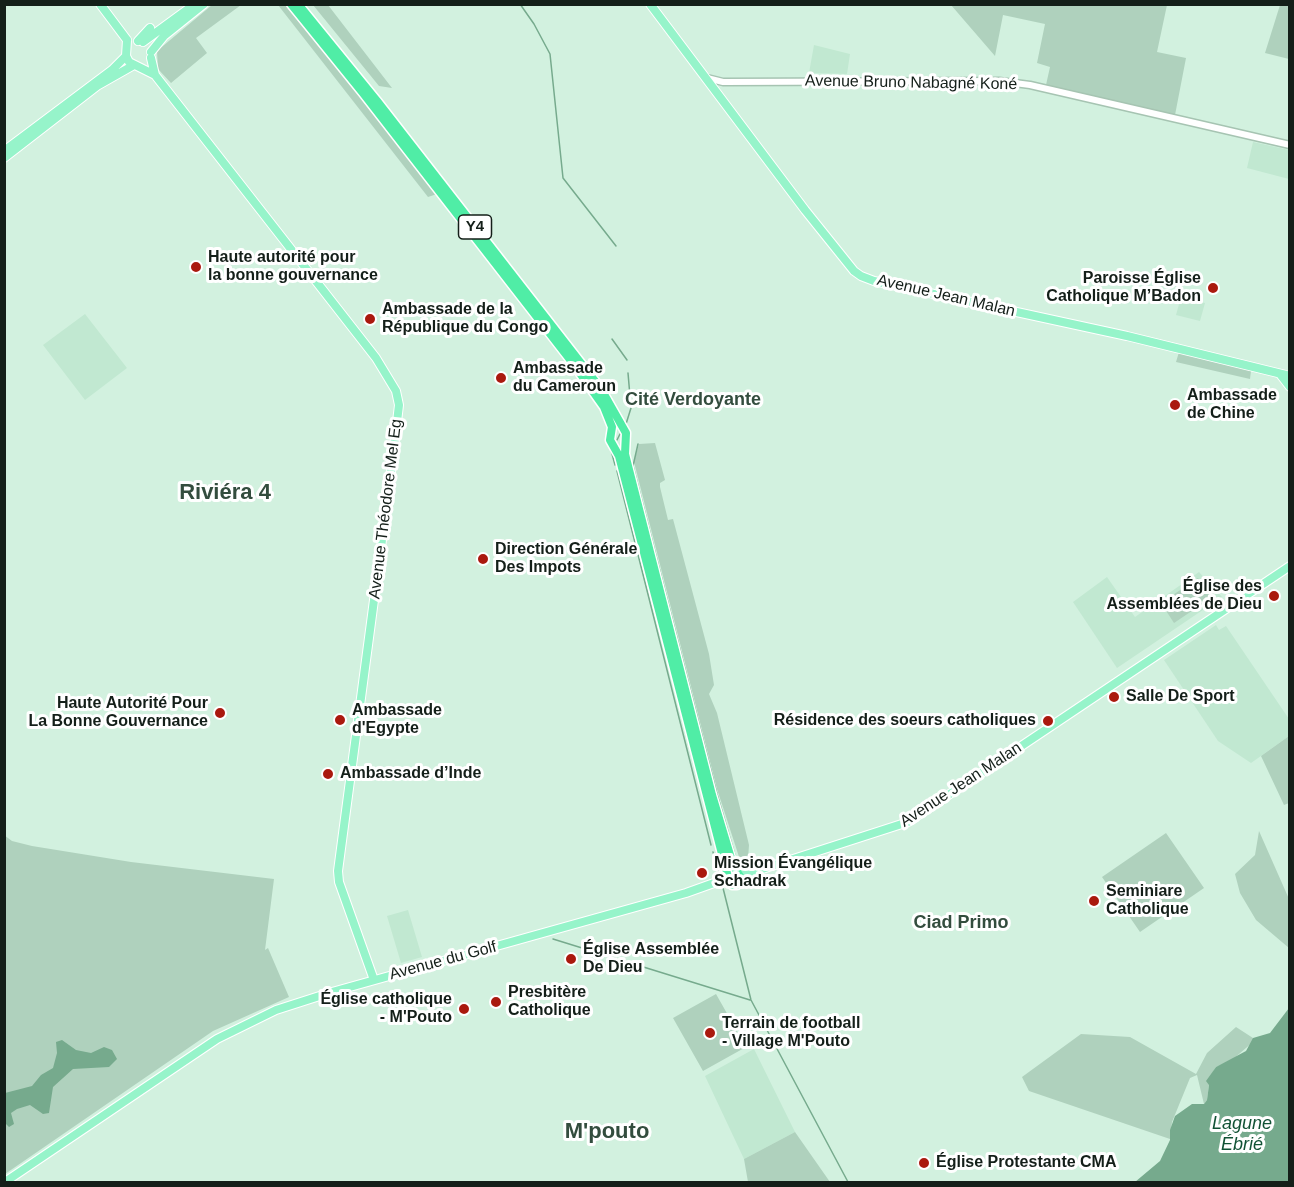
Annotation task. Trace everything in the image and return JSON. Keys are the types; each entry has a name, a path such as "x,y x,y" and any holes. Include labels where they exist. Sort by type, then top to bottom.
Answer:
{"highway":[{"name":"Y4","path":"291,4 590,385 604,407 612,431"},
{"name":"Y4","path":"298,4 368,89 601,389 622,429"},
{"path":"619,444 627,436 622,429 612,431 610,438 619,444 734,877"}],"main road":[{"path":"100,4 134,42 151,55 155,75"},
{"path":"4,151 112,70 126,56 134,42 195,4"},
{"path":"4,158 97,86 136,66 146,64 164,36 204,4"},
{"name":"Avenue Jean Malan","path":"650,4 805,210 854,271 861,276 874,281 1127,336 1280,374"},
{"path":"126,56 136,66 155,75"},
{"name":"Avenue Théodore Mel Eg","path":"155,75 376,358 396,391 399,405 391,472 338,872 339,882 374,980"},
{"path":"1280,374 1290,376"},
{"path":"1280,374 1290,387"},
{"name":"Avenue Jean Malan","path":"734,877 908,822 1290,566"},
{"name":"Avenue du Golf","path":"5,1182 217,1039 286,1006 713,885 734,877"}],"street":[{"name":"Avenue Bruno Nabagné Koné","path":"706,78 723,82 999,81 1030,85 1290,145"}],"shaded area":[{"path":"212,5 241,5 196,38 207,53 171,83 158,69 157,51"},
{"path":"278,5 287,5 437,194 428,197"},
{"path":"313,5 328,5 392,88 379,86"},
{"path":"951,5 1167,5 1157,52 1186,58 1175,115 1046,85 1050,67 1037,63 1045,24 1003,15 995,56"},
{"path":"1280,5 1289,5 1289,59 1265,53"},
{"path":"814,45 850,54 847,74 809,73"},
{"path":"1253,142 1289,150 1289,179 1247,168"},
{"path":"1181,297 1205,303 1200,321 1176,315"},
{"path":"85,314 127,368 85,400 43,345"},
{"path":"1179,352 1251,371 1250,379 1176,362"},
{"path":"655,443 665,480 660,483 660,487 668,520 673,519 709,654 714,685 709,694 717,713 749,845 748,859 741,863 717,789 634,462 639,444"},
{"path":"1199,572 1222,597 1117,668 1073,602 1107,577 1135,617"},
{"path":"1198,578 1211,598 1174,623 1161,603"},
{"path":"1216,625 1219,630 1226,626 1289,719 1289,736 1251,763 1218,741 1164,660"},
{"path":"1289,736 1289,803 1284,805 1261,756"},
{"path":"1259,831 1289,899 1289,948 1256,920 1240,893 1235,874 1255,855"},
{"path":"1166,833 1204,888 1140,932 1102,877"},
{"path":"4,835 12,841 32,846 131,862 274,879 265,950 268,948 289,997 213,1031 5,1174"},
{"path":"408,910 422,957 401,963 387,916"},
{"name":"Terrain de football - Village M'Pouto","path":"716,994 746,1047 703,1071 673,1018"},
{"path":"1236,1027 1253,1038 1253,1042 1232,1060 1216,1067 1210,1077 1207,1100 1204,1104 1197,1075 1190,1078 1172,1122 1170,1139 1029,1091 1022,1077 1081,1034 1130,1037 1196,1074 1207,1053"},
{"path":"754,1049 795,1132 744,1159 705,1076"},
{"path":"795,1132 830,1182 748,1182 744,1159"}],"water":[{"name":"Lagune Ébrié","path":"1289,1008 1289,1182 1135,1182 1160,1161 1170,1140 1170,1130 1175,1116 1192,1104 1204,1104 1207,1100 1209,1085 1206,1081 1216,1067 1246,1051 1253,1038 1270,1033"},
{"path":"62,1040 76,1050 91,1053 104,1047 112,1050 117,1059 109,1067 73,1069 53,1087 49,1113 43,1114 30,1105 17,1109 11,1113 14,1124 9,1127 5,1123 5,1093 32,1086 41,1075 53,1068 57,1053 56,1042"}],"waterway":[{"path":"520,4 550,54 563,178 616,246"},
{"path":"612,339 627,360"},
{"path":"626,424 631,408 628,373"},
{"path":"617,440 620,434"},
{"path":"638,444 633,466 717,794 737,862"},
{"path":"611,450 615,465"},
{"path":"617,471 711,845"},
{"path":"713,852 720,877"},
{"path":"722,884 751,1000 848,1182"},
{"path":"553,939 750,1000"}],"place":[{"name":"Haute autorité pour la bonne gouvernance","path":"196,267"},
{"name":"Paroisse Église Catholique M’Badon","path":"1213,288"},
{"name":"Ambassade de la République du Congo","path":"370,319"},
{"name":"Ambassade du Cameroun","path":"501,378"},
{"name":"Ambassade de Chine","path":"1175,405"},
{"name":"Direction Générale Des Impots","path":"483,559"},
{"name":"Église des Assemblées de Dieu","path":"1274,596"},
{"name":"Salle De Sport","path":"1114,697"},
{"name":"Haute Autorité Pour La Bonne Gouvernance","path":"220,713"},
{"name":"Ambassade d'Egypte","path":"340,720"},
{"name":"Résidence des soeurs catholiques","path":"1048,721"},
{"name":"Ambassade d’Inde","path":"328,774"},
{"name":"Mission Évangélique Schadrak","path":"702,873"},
{"name":"Seminiare Catholique","path":"1094,901"},
{"name":"Église Assemblée De Dieu","path":"571,959"},
{"name":"Presbitère Catholique","path":"496,1002"},
{"name":"Église catholique - M'Pouto","path":"464,1009"},
{"name":"Terrain de football - Village M'Pouto","path":"710,1033"},
{"name":"Église Protestante CMA","path":"924,1163"}],"district":[{"name":"Cité Verdoyante","path":"693,400"},
{"name":"Riviéra 4","path":"225,493"},
{"name":"Ciad Primo","path":"961,923"},
{"name":"M'pouto","path":"607,1132"}]}
